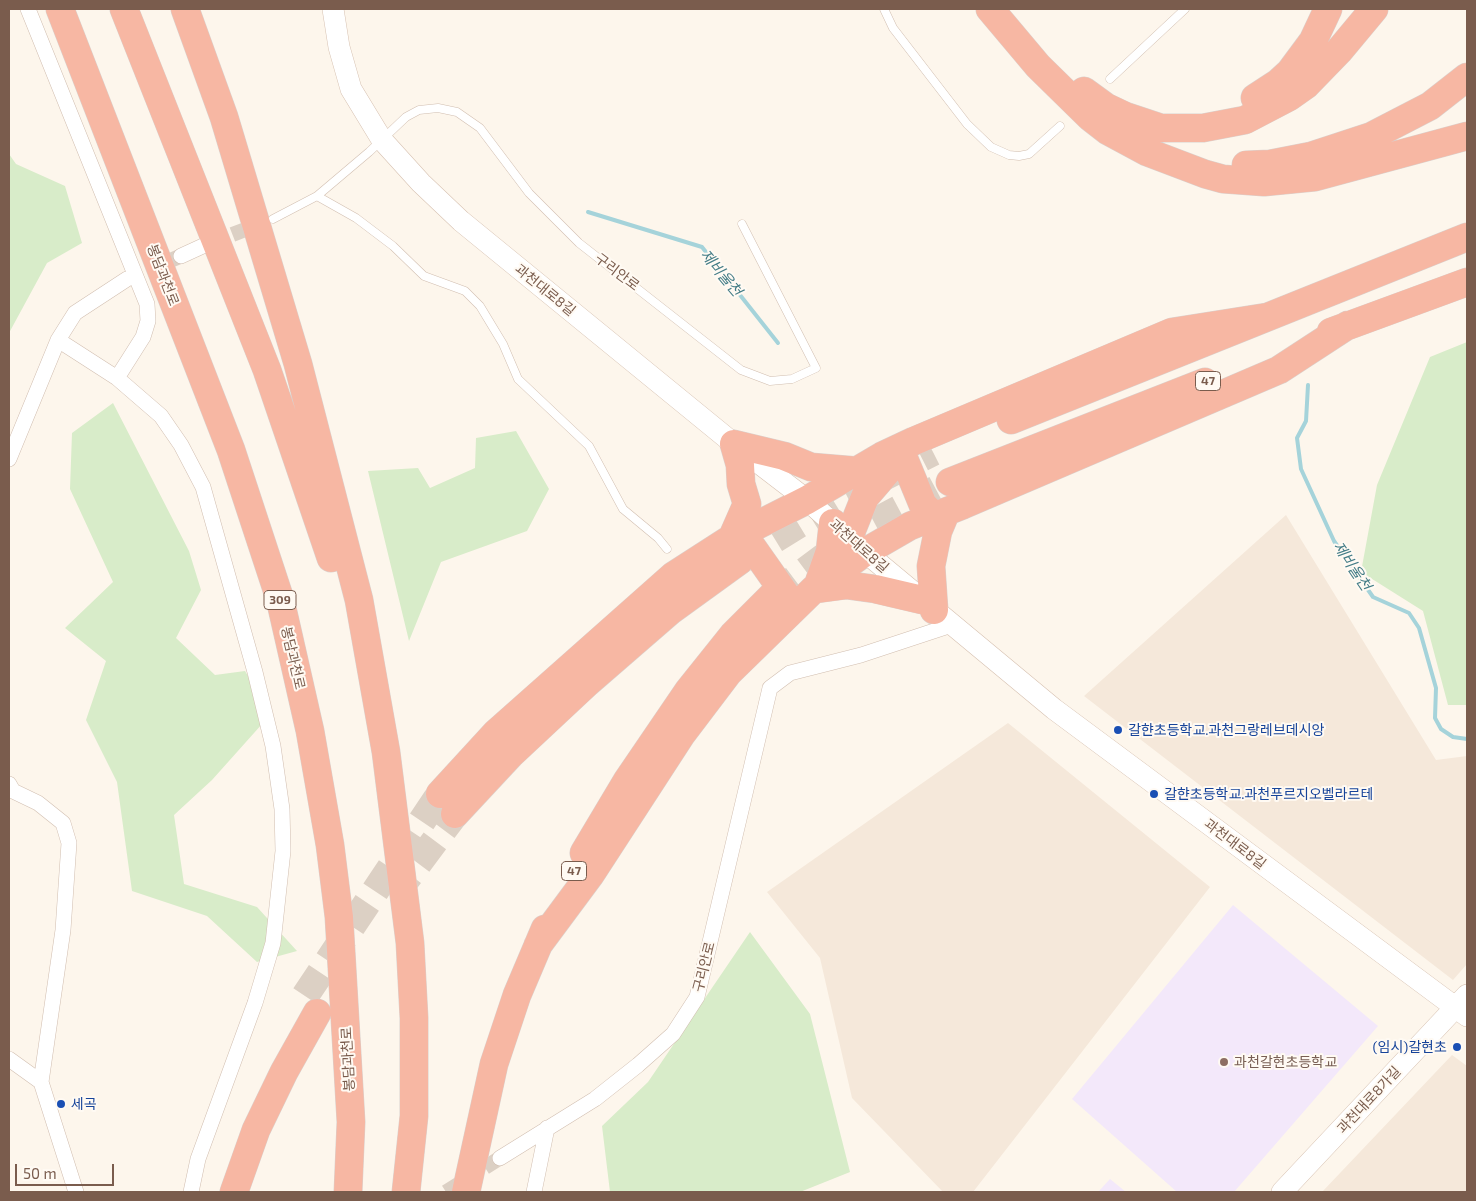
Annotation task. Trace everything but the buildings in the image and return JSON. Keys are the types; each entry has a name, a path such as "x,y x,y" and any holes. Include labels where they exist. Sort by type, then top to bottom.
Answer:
{"highway":[{"name":"봉담과천로","path":"58,9 231,450 280,599 310,731 330,845 339,917 351,1122 348,1192"},
{"path":"124,9 294,443 329,551 386,752"},
{"path":"185,9 224,117 298,364 359,600 386,752 410,943 414,1018 414,1116 406,1192"},
{"path":"990,9 1038,66 1090,117 1128,142 1167,161 1205,174 1230,180 1264,182 1315,177 1467,136"},
{"path":"1008,9 1054,62 1088,95 1106,107 1142,123 1161,128 1182,129 1223,125 1265,111 1306,85 1339,51 1374,9"},
{"path":"1054,62 1101,96 1137,112 1171,119 1210,117 1250,101 1278,83 1313,41 1328,9"},
{"path":"1128,142 1166,157 1205,164 1246,165 1290,161 1334,150 1394,126 1430,106 1467,77"},
{"path":"448,804 510,755 587,683 670,611 736,545 882,456 916,449 1268,317 1467,236"},
{"name":"47","path":"950,482 1348,325 1467,282"},
{"path":"816,588 830,550 849,537 892,534 1279,370 1348,325"},
{"path":"736,545 747,504 741,484 740,465 734,444 784,456 811,466 859,471"},
{"path":"916,449 923,505 940,514"},
{"path":"816,588 849,537 865,497 916,449"},
{"path":"781,604 816,588 846,585 875,589 936,612 931,566 940,514"},
{"path":"466,1192 494,1064 514,1004 538,945 590,875 681,735 781,604 788,598 750,544 736,545"},
{"path":"234,1192 245,1160 268,1076 281,1040 311,1005"}],"street":[{"path":"28,9 147,304 148,320 143,337 117,378"},
{"name":"과천대로8길","path":"333,9 339,46 351,89 382,140 421,183 461,221 734,444 807,500 936,612 1054,709 1463,1006"},
{"path":"181,256 205,246"},
{"path":"9,459 58,340 75,313 128,280"},
{"path":"58,340 117,378 161,416 181,445 203,487 255,672 273,746 282,809 284,851 273,943 255,1003 198,1159 191,1192"},
{"name":"구리안로","path":"500,1158 595,1099 638,1065 673,1034 697,998 770,688 790,673 860,655 936,612"},
{"path":"9,784 13,791 38,803 62,823 69,843 63,930 41,1082 76,1192"},
{"name":"과천대로8가길","path":"1282,1192 1463,1006"},
{"path":"9,1059 41,1082"},
{"path":"534,1192 547,1128"}],"lane":[{"path":"884,9 893,28 956,109 980,138 991,147 1008,155 1019,156 1029,154 1060,126"},
{"path":"1110,79 1185,9"},
{"name":"구리안로","path":"273,219 317,196 406,117 420,110 438,108 457,112 480,128 529,193 579,243 741,370 770,381 792,379 816,368 742,224"},
{"path":"317,196 356,218 393,246 424,276 465,291 480,306 503,344 518,379 589,446 623,509 658,538 667,549"}],"shaded area":[{"path":"1286,515 1436,760 1467,756 1467,964 1453,980 1084,696"},
{"path":"1008,723 1210,887 973,1192 943,1192 852,1098 820,958 767,892"},
{"name":"과천갈현초등학교","path":"1233,905 1378,1026 1234,1192 1177,1192 1072,1099"},
{"path":"1452,1055 1467,1066 1467,1192 1322,1192"},
{"path":"1110,1179 1126,1192 1098,1192"}],"green space":[{"path":"9,154 16,164 65,186 82,243 47,263 9,333"},
{"path":"1467,342 1467,705 1448,705 1423,611 1361,572 1377,485 1430,357"},
{"path":"113,403 189,551 201,590 176,638 215,675 245,671 271,714 212,780 174,815 184,884 257,907 297,951 257,962 207,916 132,891 117,782 86,720 106,661 65,628 113,582 70,489 72,433"},
{"path":"516,431 549,489 527,531 441,562 409,641 368,471 418,468 430,488 475,468 476,438"},
{"path":"750,932 810,1014 850,1172 800,1192 610,1192 602,1126 648,1082"}],"waterway":[{"name":"제비울천","path":"588,212 702,247 778,343"},
{"name":"제비울천","path":"1308,385 1306,421 1297,438 1301,469 1334,541 1373,597 1409,613 1419,628 1436,688 1435,718 1441,729 1453,737 1467,739"}],"tunnel":[{"path":"211,243 262,223"},
{"path":"127,279 181,256"},
{"path":"739,561 838,500 933,452"},
{"path":"772,596 873,523 950,482"},
{"path":"305,996 440,794"},
{"path":"393,897 455,814"},
{"path":"446,1192 500,1158"}],"place":[{"name":"갈햔초등학교.과천그랑레브데시앙","path":"1118,730"},
{"name":"갈햔초등학교.과천푸르지오벨라르테","path":"1154,794"},
{"name":"(임시)갈현초","path":"1457,1047"},
{"name":"과천갈현초등학교","path":"1224,1062"},
{"name":"세곡","path":"61,1104"}]}
